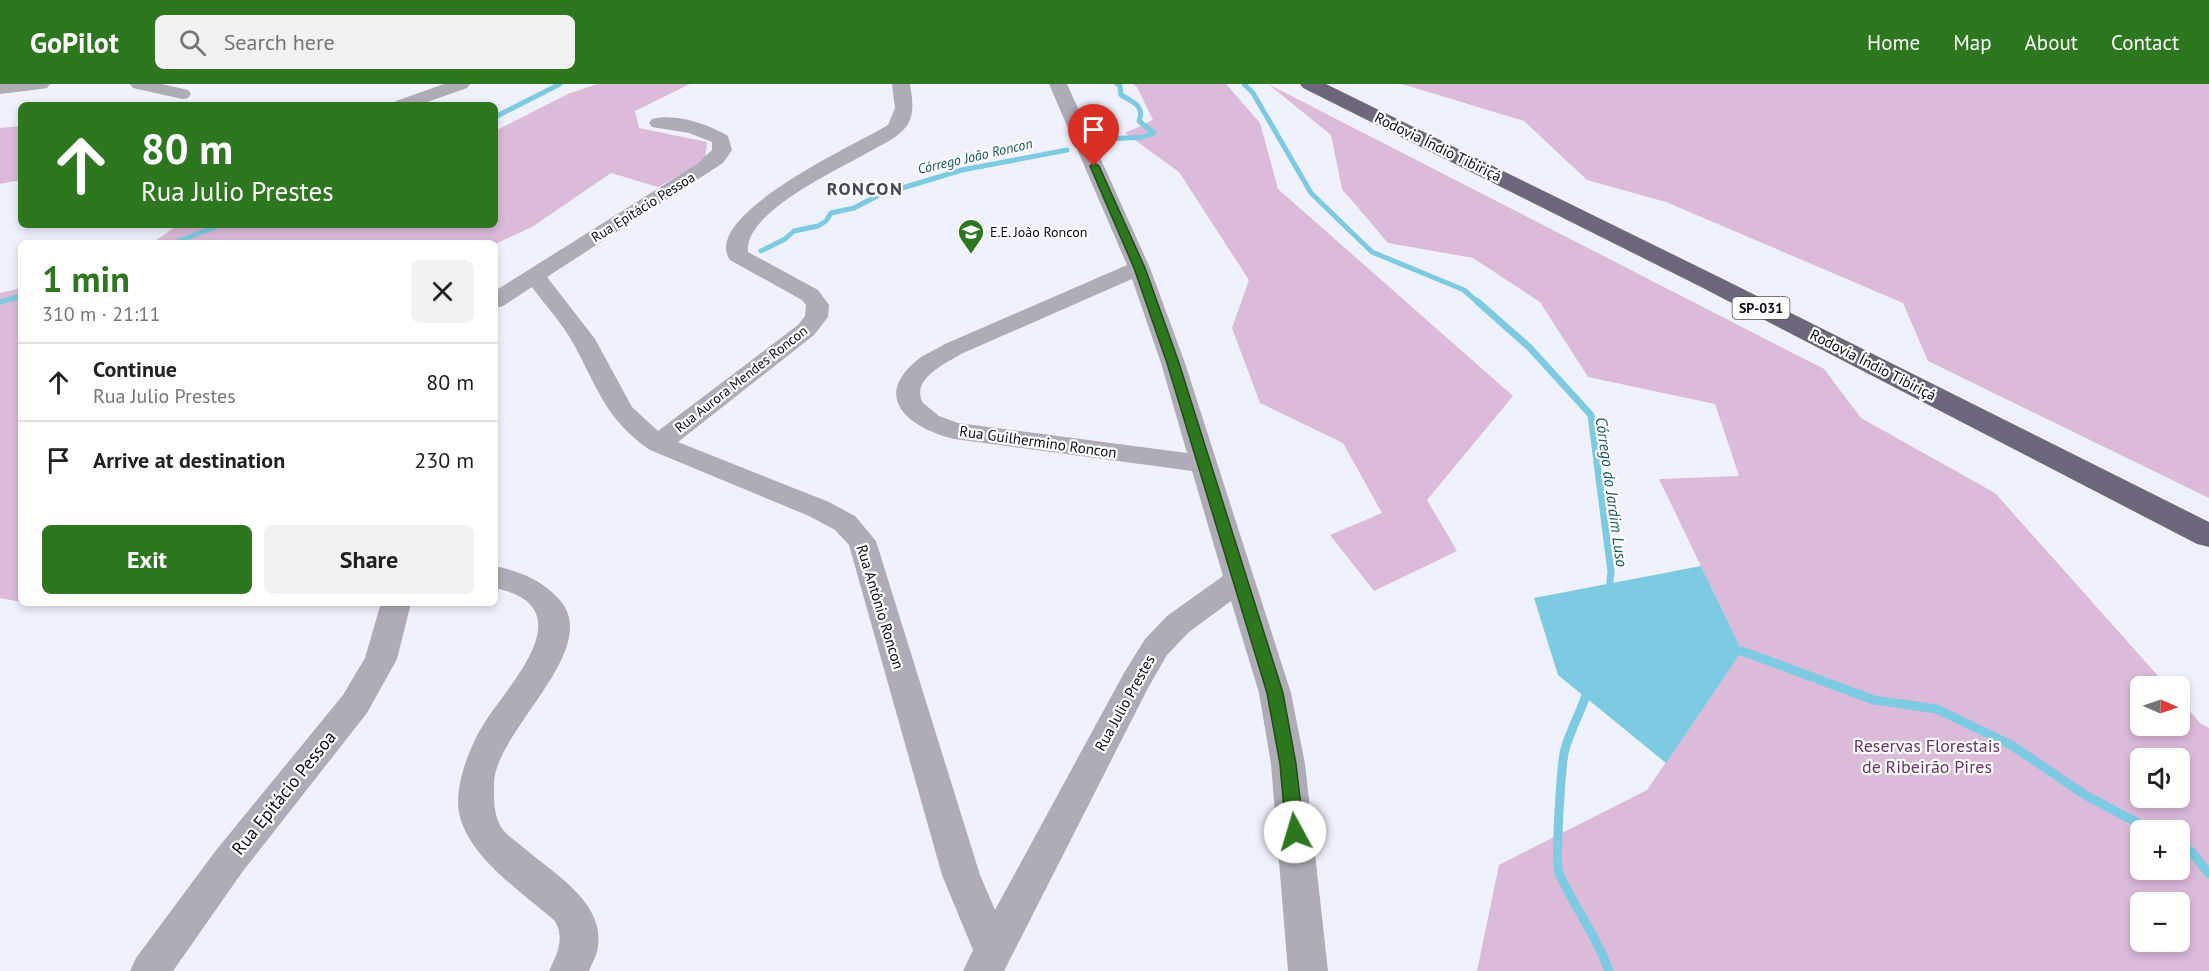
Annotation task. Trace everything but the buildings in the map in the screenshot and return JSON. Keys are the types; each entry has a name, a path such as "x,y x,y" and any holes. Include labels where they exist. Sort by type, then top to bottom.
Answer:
{"highway":[{"name":"Rodovia Índio Tibiriçá","path":"1310,84 1720,287 2209,536"}],"street":[{"path":"0,89 41,84"},
{"path":"139,84 182,94"},
{"path":"410,102 461,84"},
{"name":"Rua Aurora Mendes Roncon","path":"659,444 806,330 816,317 818,305 810,296 738,255 736,247 738,235 764,207 813,175 895,129 902,122 904,114 902,84"},
{"path":"1058,84 1139,268 1173,363 1275,693 1288,764 1308,971"},
{"name":"Rua Epitácio Pessoa","path":"498,299 704,168 716,159 722,150 721,140 712,134 695,128 658,123"},
{"name":"Rua Guilhermino Roncon","path":"1139,268 953,349 924,367 910,382 908,397 914,412 930,423 954,431 1203,464"},
{"name":"Rua Antônio Roncon","path":"534,275 584,339 621,411 640,430 659,444 819,509 845,523 862,541 988,961"},
{"path":"498,578 535,592 551,610 554,635 543,664 496,733 477,779 477,813 489,840 568,909 579,927 579,947 569,971"},
{"name":"Rua Julio Prestes","path":"988,961 1156,647 1178,624 1239,580"},
{"name":"Rua Epitácio Pessoa","path":"150,971 230,860 355,704 381,659 395,606"}],"green space":[{"path":"597,84 690,84 635,111 639,128 707,142 705,161 658,187 611,173 532,227 498,243 498,240 156,240 174,228 498,228 498,129 568,94"},
{"path":"1133,84 1226,84 1260,123 1278,189 1513,396 1427,500 1457,551 1374,591 1330,535 1382,513 1343,443 1260,403 1232,328 1249,280 1179,172 1125,133 1153,120 1137,87"},
{"name":"Reservas Florestais de Ribeirão Pires","path":"1268,84 1824,369 1861,418 1995,493 2158,676 2130,676 2130,736 2190,736 2190,711 2201,724 2209,728 2209,971 1477,971 1499,865 1647,790 1742,651 1659,479 1739,476 1715,404 1588,377 1540,302 1473,258 1388,243 1342,189 1331,135"},
{"path":"1402,84 2209,84 2209,498 1928,361 1903,303 1666,202 1587,180 1524,121"},
{"path":"18,126 18,181 0,184 0,128"},
{"path":"18,289 18,601 0,598 0,293"}],"water":[{"path":"1701,566 1742,651 1666,763 1558,675 1534,598"}],"waterway":[{"path":"498,115 560,84"},
{"name":"Córrego João Roncon","path":"1107,139 1143,137 1154,133 1139,121 1139,108 1134,102 1121,95 1120,86 1117,84"},
{"name":"Córrego do Jardim Luso","path":"1244,84 1253,93 1311,193 1372,252 1464,290 1480,304"},
{"name":"Córrego João Roncon","path":"761,251 785,239 794,231 818,226 826,221 831,213 854,208 879,195 962,170 1067,150"},
{"path":"182,240 212,228"},
{"path":"0,302 18,297"},
{"name":"Córrego do Jardim Luso","path":"1478,302 1529,347 1591,415 1611,572 1609,592"},
{"name":"Córrego do Jardim Luso","path":"1742,651 1874,700 1937,709 2011,745 2085,795 2132,820"},
{"name":"Córrego do Jardim Luso","path":"1588,689 1567,741 1563,758 1558,865 1565,886 1609,971"},
{"name":"Córrego do Jardim Luso","path":"2190,851 2209,874"}],"place":[{"name":"E.E. João Roncon","path":"971,255"}],"district":[{"name":"RONCON","path":"865,189"}],"route":[{"path":"1094,166 1139,268 1173,363 1275,693 1288,764 1295,832"}]}
